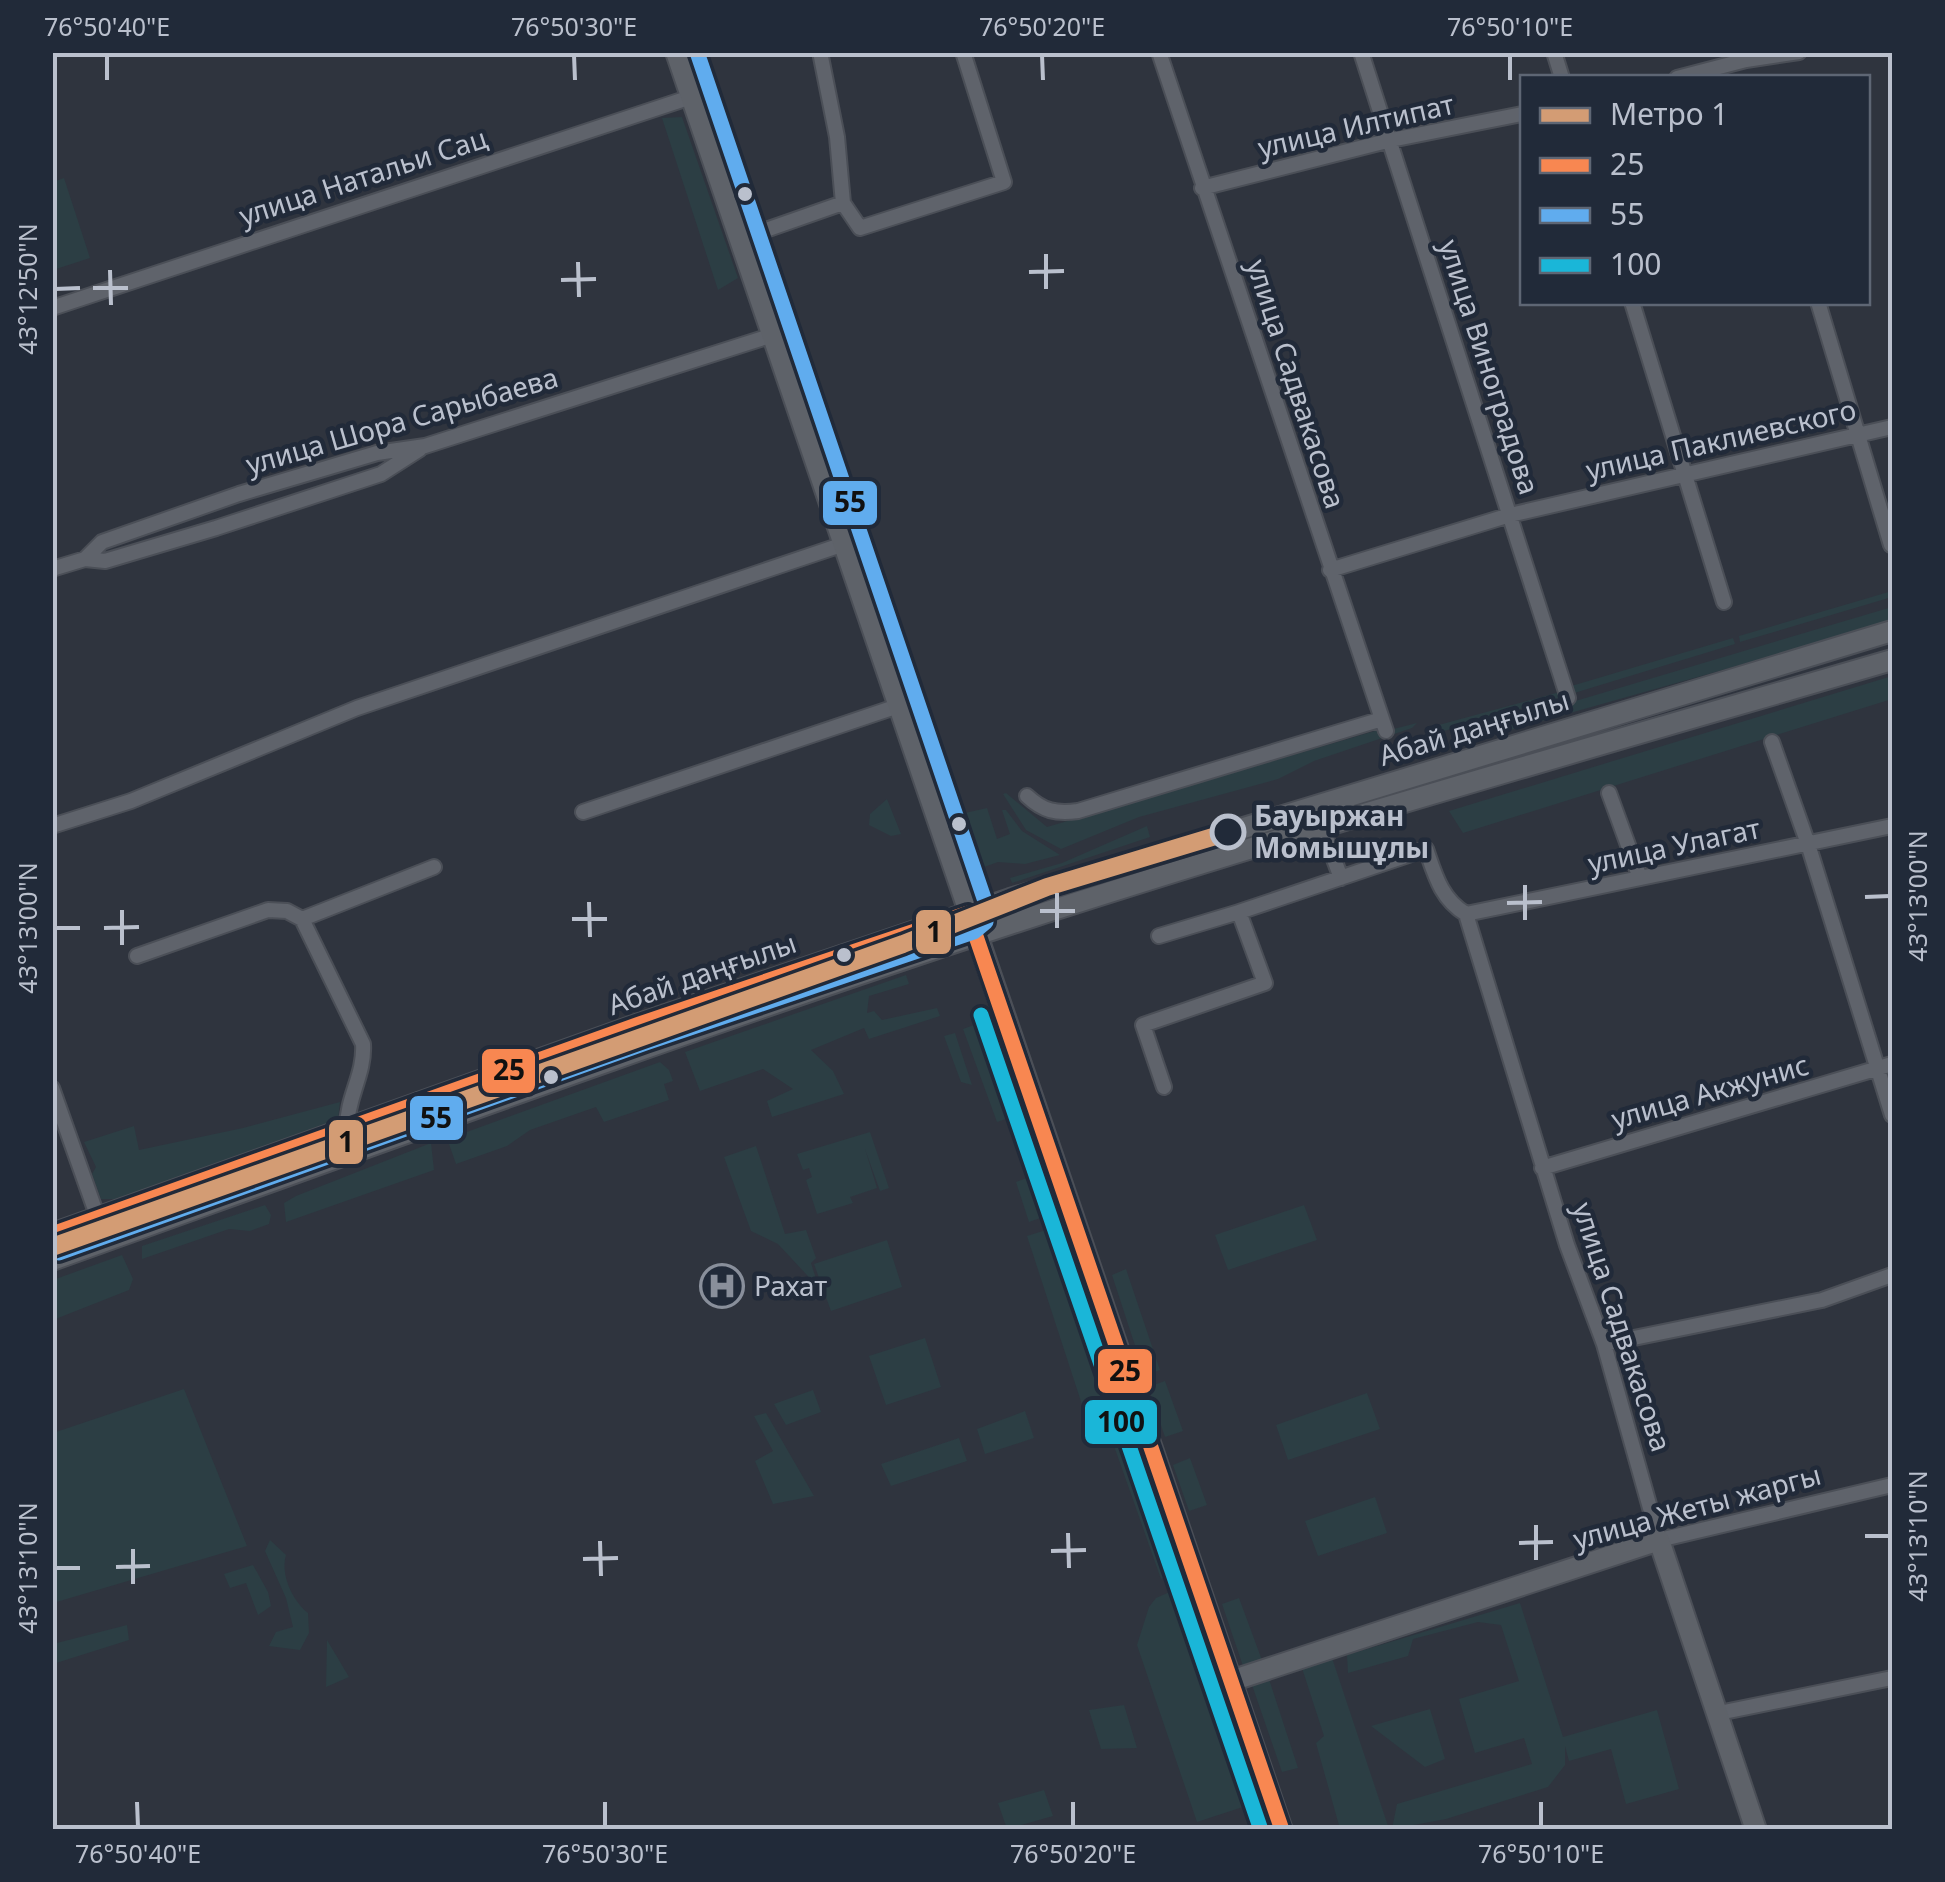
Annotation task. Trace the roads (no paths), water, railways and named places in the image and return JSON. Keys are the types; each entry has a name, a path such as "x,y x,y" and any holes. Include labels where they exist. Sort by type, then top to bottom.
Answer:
{"main road":[{"path":"676,52 1282,1830"},
{"name":"Абай даңғылы","path":"52,1234 347,1127 968,913 1892,631"},
{"name":"Абай даңғылы","path":"52,1260 668,1040 976,936 1322,828 1892,660"},
{"name":"улица Жеты жаргы","path":"1232,1680 1659,1540"},
{"name":"улица Садвакасова","path":"1659,1540 1756,1830"}],"street":[{"path":"820,52 837,138 844,203 860,228 1004,182 962,52"},
{"name":"улица Садвакасова","path":"1027,796 1050,811 1078,812 1384,725 1159,52"},
{"name":"улица Виноградова","path":"1361,52 1568,698"},
{"path":"1686,75 1744,56 1799,52"},
{"name":"улица Натальи Сац","path":"52,308 691,96"},
{"name":"улица Илтипат","path":"1202,188 1391,140 1520,114"},
{"path":"740,239 844,203"},
{"path":"1633,305 1724,602"},
{"path":"1819,305 1891,545"},
{"name":"улица Шора Сарыбаева","path":"52,569 85,559 102,542 240,494 377,453 425,446 774,335"},
{"name":"улица Паклиевского","path":"1330,570 1510,515 1892,427"},
{"path":"85,559 106,560 382,474 425,446"},
{"path":"52,826 131,800 357,708 844,544"},
{"path":"584,812 898,706"},
{"path":"1772,742 1885,1066 1892,1115"},
{"path":"1609,794 1640,878"},
{"name":"улица Улагат","path":"1466,914 1892,826"},
{"path":"1159,936 1341,878 1322,828"},
{"name":"улица Садвакасова","path":"1341,878 1426,849 1441,891 1466,914 1542,1168 1604,1344 1659,1540"},
{"path":"302,919 434,867"},
{"path":"138,956 268,910 287,911 302,919 364,1044 364,1064 347,1108 347,1127"},
{"path":"1164,1087 1143,1025 1264,983 1239,912"},
{"name":"улица Акжунис","path":"1542,1168 1885,1066"},
{"path":"52,1088 98,1218"},
{"path":"1604,1344 1822,1300 1892,1275"},
{"name":"улица Жеты жаргы","path":"1659,1540 1892,1485"},
{"path":"1719,1713 1892,1678"}],"metro line":[{"name":"1","path":"52,1247 903,944 1047,887 1229,832"}],"place":[{"name":"Бауыржан Момышұлы","path":"1228,832"},
{"name":"Рахат","path":"722,1286"}]}
